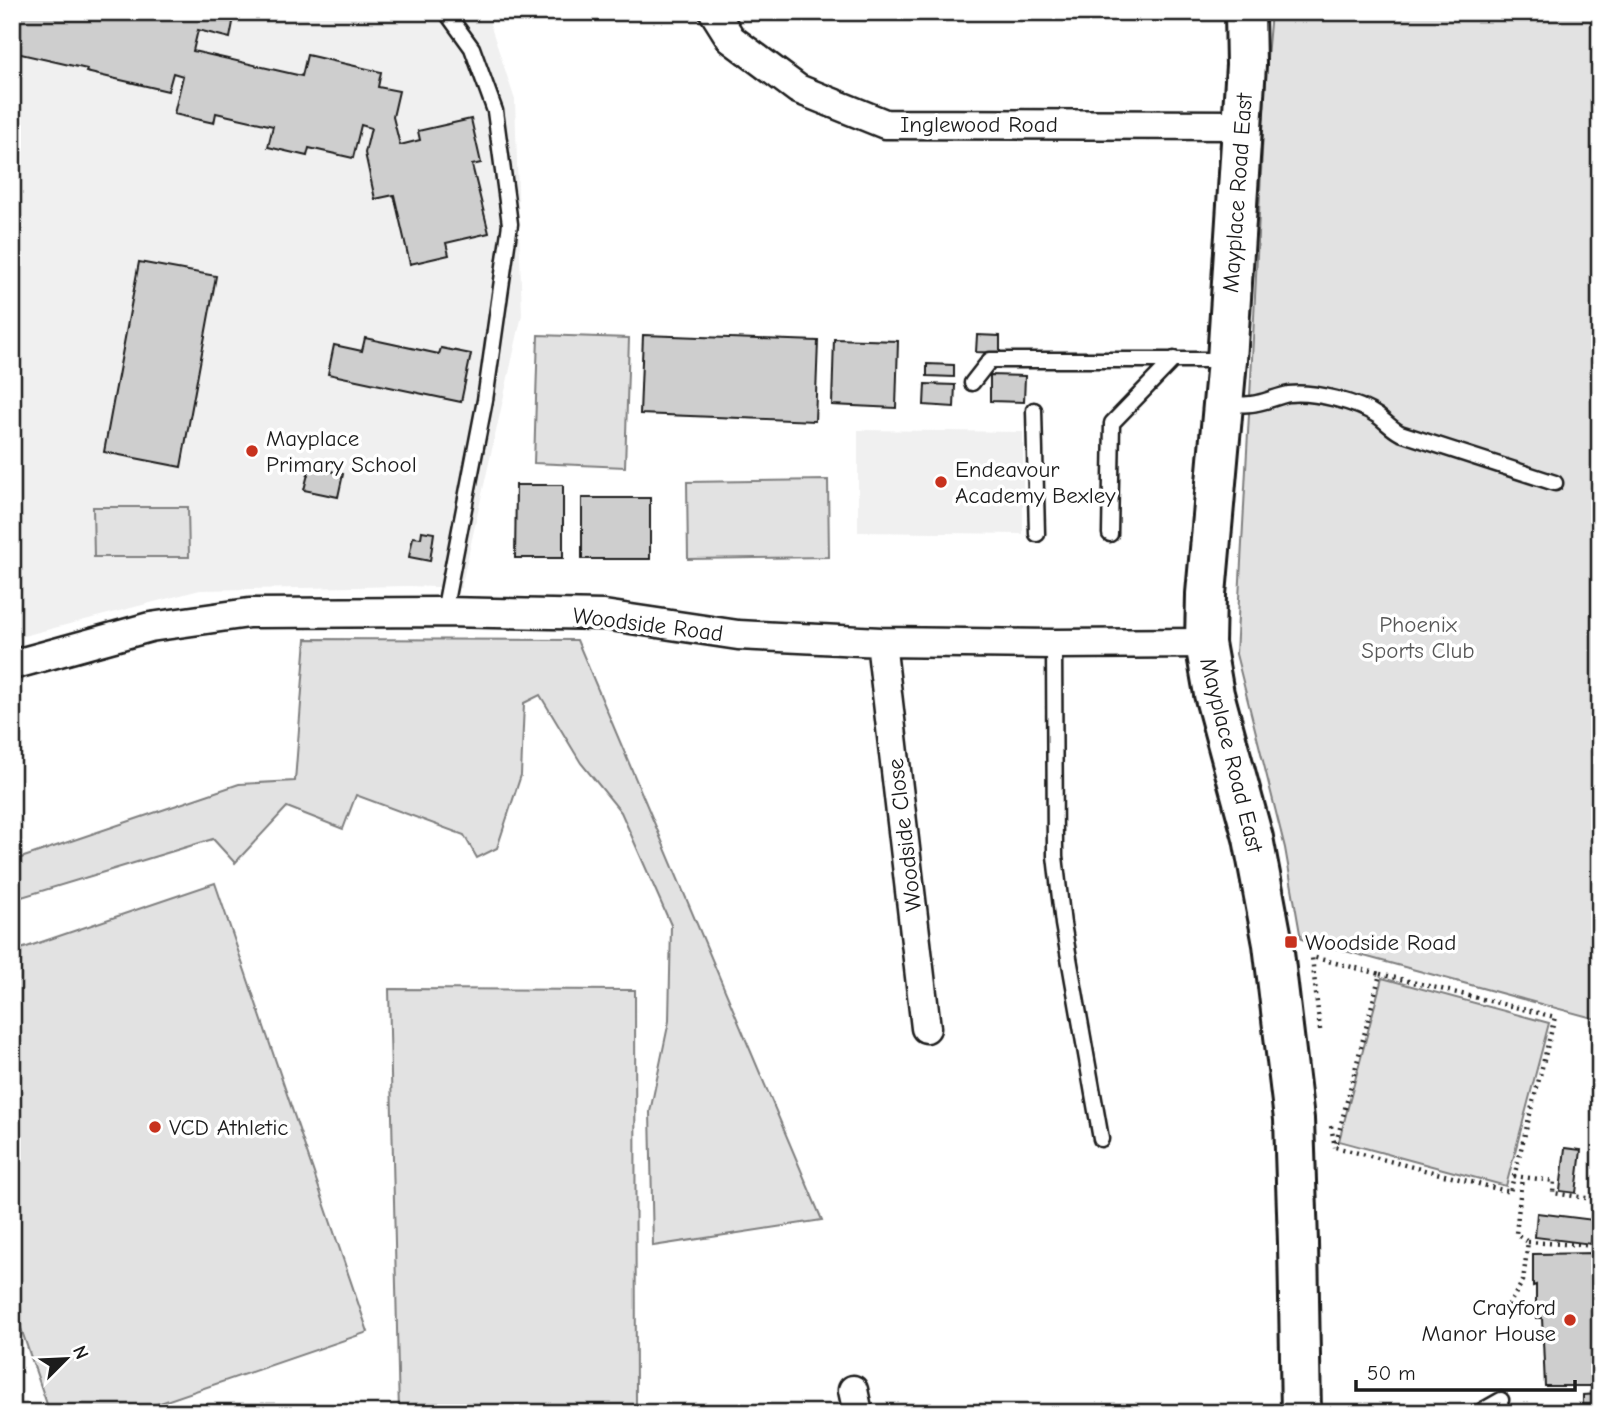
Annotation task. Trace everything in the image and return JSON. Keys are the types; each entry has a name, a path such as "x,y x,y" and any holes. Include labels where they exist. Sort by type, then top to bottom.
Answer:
{"street":[{"name":"Inglewood Road","path":"714,12 731,39 797,89 885,124 1241,125"},
{"name":"Mayplace Road East","path":"1245,12 1246,65 1227,360 1206,594 1205,643 1214,695 1253,838 1273,944 1294,1119 1301,1413"},
{"name":"Woodside Road","path":"12,665 150,627 249,613 604,615 738,635 881,642 1205,643"},
{"name":"Woodside Close","path":"881,642 926,1028"}],"lane":[{"path":"443,612 485,400 510,224 495,111 472,48 446,12"},
{"path":"1110,534 1112,423 1174,359"},
{"path":"972,383 990,360 1227,360"},
{"path":"1223,403 1254,404 1288,394 1319,395 1362,407 1400,433 1555,483"},
{"path":"1034,410 1037,534"},
{"path":"1054,644 1055,856 1063,924 1101,1139"},
{"path":"1478,1413 1501,1401"}],"path":[{"path":"1321,1036 1312,957 1555,1017 1510,1192 1335,1147"},
{"path":"1335,1147 1380,974"},
{"path":"1330,1114 1335,1147"},
{"path":"1514,1176 1554,1181 1553,1194 1600,1200"},
{"path":"1522,1177 1516,1234 1528,1242 1600,1246"},
{"path":"1501,1318 1523,1281 1528,1242"}],"shaded area":[{"name":"Mayplace Primary School","path":"12,12 486,12 515,100 522,315 461,588 409,586 200,590 12,639"},
{"name":"Endeavour Academy Bexley","path":"858,430 1023,432 1023,534 858,532"}],"green space":[{"name":"Phoenix Sports Club","path":"1271,12 1600,12 1600,1020 1301,939 1285,848 1236,654"},
{"path":"538,335 629,338 625,467 534,463"},
{"path":"828,480 829,557 688,559 687,482"},
{"path":"93,507 188,507 189,557 94,557"},
{"path":"306,639 577,640 822,1220 653,1246 650,1112 669,1021 671,925 621,812 581,763 540,695 524,703 521,775 497,848 477,858 464,835 356,795 343,829 287,807 235,863 213,839 12,900 12,861 239,784 295,781"},
{"name":"VCD Athletic","path":"215,883 368,1332 131,1413 50,1413 12,1302 12,952"},
{"path":"1382,978 1549,1023 1506,1186 1339,1141"},
{"path":"389,989 635,990 636,1413 399,1413"}],"building":[{"path":"12,12 235,12 230,38 198,30 193,51 302,76 307,55 381,72 378,87 399,91 393,117 400,145 420,140 418,131 471,119 481,163 472,165 489,233 446,243 449,255 410,264 394,195 375,199 365,153 371,128 361,125 353,158 309,148 307,156 268,147 273,126 216,113 214,123 174,114 183,76 173,73 168,91 12,52"},
{"path":"139,262 216,276 181,467 104,452"},
{"path":"643,335 818,341 815,421 640,414"},
{"path":"977,335 1000,336 1000,353 976,352"},
{"path":"365,338 439,354 441,348 471,354 461,402 328,374 334,345 362,351"},
{"path":"834,339 898,341 896,408 832,405"},
{"path":"927,364 954,365 954,377 927,376"},
{"path":"990,375 1025,376 1024,402 990,401"},
{"path":"925,384 955,385 954,407 924,405"},
{"path":"310,466 343,474 338,497 304,490"},
{"path":"516,485 563,485 563,558 515,558"},
{"path":"582,498 650,498 650,559 582,559"},
{"path":"422,531 434,533 430,561 409,557 413,537 421,538"},
{"path":"1565,1148 1581,1150 1576,1193 1560,1191"},
{"path":"1537,1213 1594,1220 1591,1244 1535,1237"},
{"name":"Crayford Manor House","path":"1597,1253 1600,1386 1545,1386 1542,1318 1536,1318 1533,1254"},
{"path":"1600,1394 1600,1413 1583,1413 1583,1395"}],"place":[{"name":"Mayplace Primary School","path":"252,451"},
{"name":"Endeavour Academy Bexley","path":"941,482"},
{"name":"Woodside Road","path":"1291,942"},
{"name":"VCD Athletic","path":"155,1127"},
{"name":"Crayford Manor House","path":"1570,1320"}]}
